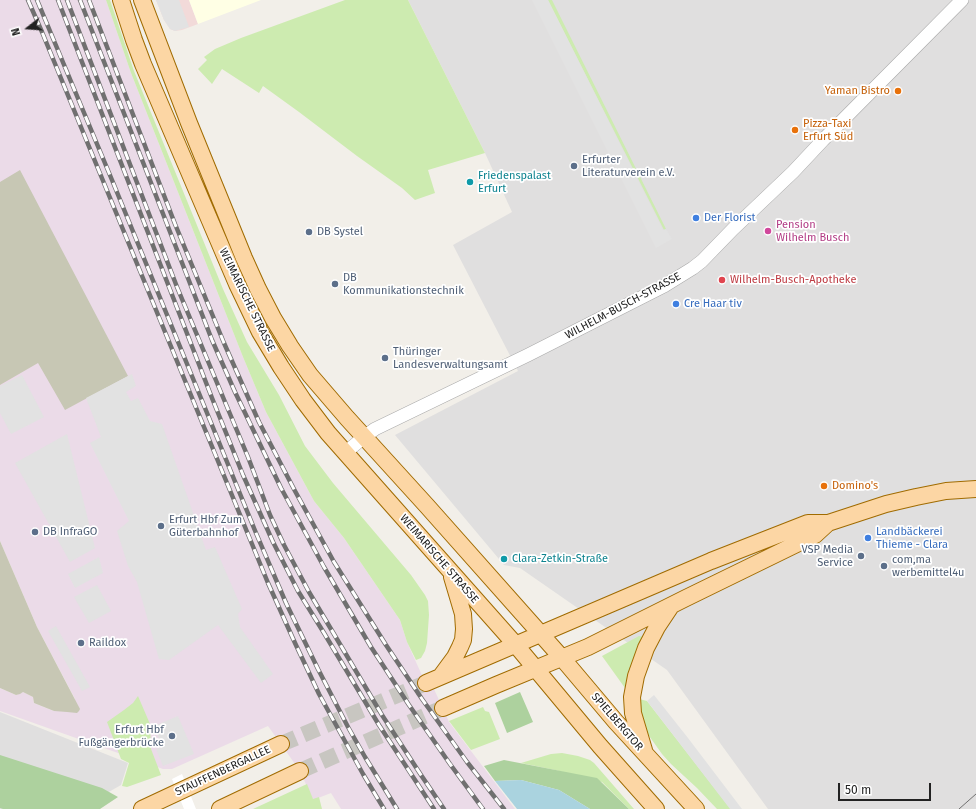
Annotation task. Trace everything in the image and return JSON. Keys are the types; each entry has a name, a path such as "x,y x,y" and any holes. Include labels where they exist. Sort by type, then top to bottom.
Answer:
{"main road":[{"name":"WEIMARISCHE STRASSE","path":"121,0 134,40 164,114 237,284 260,332 281,367 303,400 328,433 515,644 535,669"},
{"name":"WEIMARISCHE STRASSE","path":"142,0 244,258 273,318 290,346 310,375 347,418 427,506 539,634"},
{"path":"450,572 463,614 463,640 455,657 433,680 711,561 808,523 828,523 886,504 916,497 946,491 976,489"},
{"path":"442,708 594,644 815,534 828,523"},
{"path":"645,755 633,713 632,697 636,676 646,648 657,627 672,605"},
{"name":"SPIELBERGTOR","path":"539,634 562,658 645,755 696,809"},
{"path":"535,669 656,809"},
{"name":"STAUFFENBERGALLEE","path":"142,809 281,744"},
{"path":"220,809 300,771"}],"street":[{"name":"WILHELM-BUSCH-STRASSE","path":"345,453 375,429 658,290 693,268 793,172 827,135 959,1"}],"shaded area":[{"path":"0,0 106,0 131,73 266,412 314,501 344,538 400,620 407,642 429,691 434,689 449,722 515,809 341,809 331,793 313,800 300,771 268,726 172,769 163,769 0,711 0,688 16,695 23,692 33,697 34,703 54,711 75,699 37,627 0,541"},
{"path":"156,0 189,0 198,24 182,30 175,31 170,29 164,20"},
{"path":"156,0 179,0 189,27 175,31 170,29 164,20"},
{"path":"189,0 261,0 198,24"},
{"path":"408,0 976,0 976,809 768,809 667,670 520,568 504,565 395,435 518,371 453,245 512,212 485,153"},
{"path":"532,0 548,0 663,230 666,229 672,239 656,248"},
{"path":"20,170 128,376 65,410 38,363 0,385 0,182"},
{"name":"Erfurt Hbf Zum Güterbahnhof","path":"132,374 136,386 126,392 131,401 138,398 150,421 162,424 206,550 215,547 242,609 238,614 240,627 273,674 261,683 218,625 169,660 159,659 137,582 128,566 117,531 129,521 90,443 101,437 86,398"},
{"path":"22,375 44,417 11,434 0,413 0,386"},
{"path":"67,434 95,548 70,562 15,463"},
{"path":"0,541 37,627 80,709 77,713 54,711 34,703 33,697 23,692 16,695 0,688"},
{"path":"99,557 103,573 75,588 68,574"},
{"path":"97,585 111,611 89,623 74,597"},
{"path":"56,626 90,687 82,691 48,631"},
{"path":"654,695 742,809 730,809 647,701"},
{"path":"0,712 128,763 121,785 79,809 0,809"},
{"name":"Erfurt Hbf Fußgängerbrücke","path":"178,716 194,754 163,766 156,749 162,747 154,726"}],"green space":[{"path":"106,0 110,0 134,71 223,289 247,342 279,395 305,446 333,483 411,575 428,601 429,615 427,643 421,658 416,660 407,642 400,620 344,538 314,501 266,412 131,73"},
{"path":"345,0 408,0 485,153 428,170 435,193 415,200 402,188 263,86 259,93 222,69 212,84 198,69 207,60 204,57 215,49"},
{"path":"548,0 552,0 666,229 664,230"},
{"path":"639,636 644,637 630,671 625,688 602,656"},
{"path":"520,692 533,722 507,733 495,703"},
{"path":"138,696 150,724 151,749 161,775 127,787 122,786 129,763 121,759 107,722 133,703"},
{"path":"639,699 647,701 731,809 717,809 662,754 647,733 640,714"},
{"path":"483,707 485,711 489,712 500,739 471,750 449,721"},
{"path":"562,753 578,756 594,763 634,809 629,809 602,782 521,763 551,754"},
{"path":"0,755 102,788 118,797 100,809 0,808"},
{"path":"504,760 597,778 629,809 590,809 559,790 521,780 495,781 484,766"},
{"path":"307,784 313,799 319,797 322,809 253,809"}],"water":[{"path":"521,780 559,790 590,809 517,809 495,781"}],"pier":[{"path":"182,774 196,809 184,809 172,779"}],"tunnel":[{"path":"281,744 426,683"},
{"path":"300,771 443,708"}],"tram line":[{"path":"959,809 976,794"}],"railway":[{"path":"28,0 268,583 319,694 384,809"},
{"path":"37,0 286,603 348,727 397,809"},
{"path":"58,0 212,398 243,475 273,542 298,591 379,725 434,809"},
{"path":"67,0 177,287 248,457 270,515 309,592 382,715 444,809"},
{"path":"80,0 212,340 281,488 324,567 371,647 409,705 483,809"},
{"path":"89,0 175,224 224,343 259,422 334,562 386,645 467,762 504,809"}],"place":[{"name":"Yaman Bistro","path":"898,91"},
{"name":"Pizza-Taxi Erfurt Süd","path":"795,130"},
{"name":"Erfurter Literaturverein e.V.","path":"574,166"},
{"name":"Friedenspalast Erfurt","path":"470,182"},
{"name":"Der Florist","path":"696,218"},
{"name":"Pension Wilhelm Busch","path":"768,231"},
{"name":"DB Systel","path":"309,232"},
{"name":"Wilhelm-Busch-Apotheke","path":"722,280"},
{"name":"DB Kommunikationstechnik","path":"335,284"},
{"name":"Cre Haar tiv","path":"676,304"},
{"name":"Thüringer Landesverwaltungsamt","path":"385,358"},
{"name":"Domino's","path":"824,486"},
{"name":"Erfurt Hbf Zum Güterbahnhof","path":"161,526"},
{"name":"DB InfraGO","path":"35,532"},
{"name":"Landbäckerei Thieme - Clara","path":"868,538"},
{"name":"VSP Media Service","path":"861,556"},
{"name":"Clara-Zetkin-Straße","path":"504,559"},
{"name":"com,ma werbemittel4u","path":"884,566"},
{"name":"Raildox","path":"81,643"},
{"name":"Erfurt Hbf Fußgängerbrücke","path":"172,736"}]}
